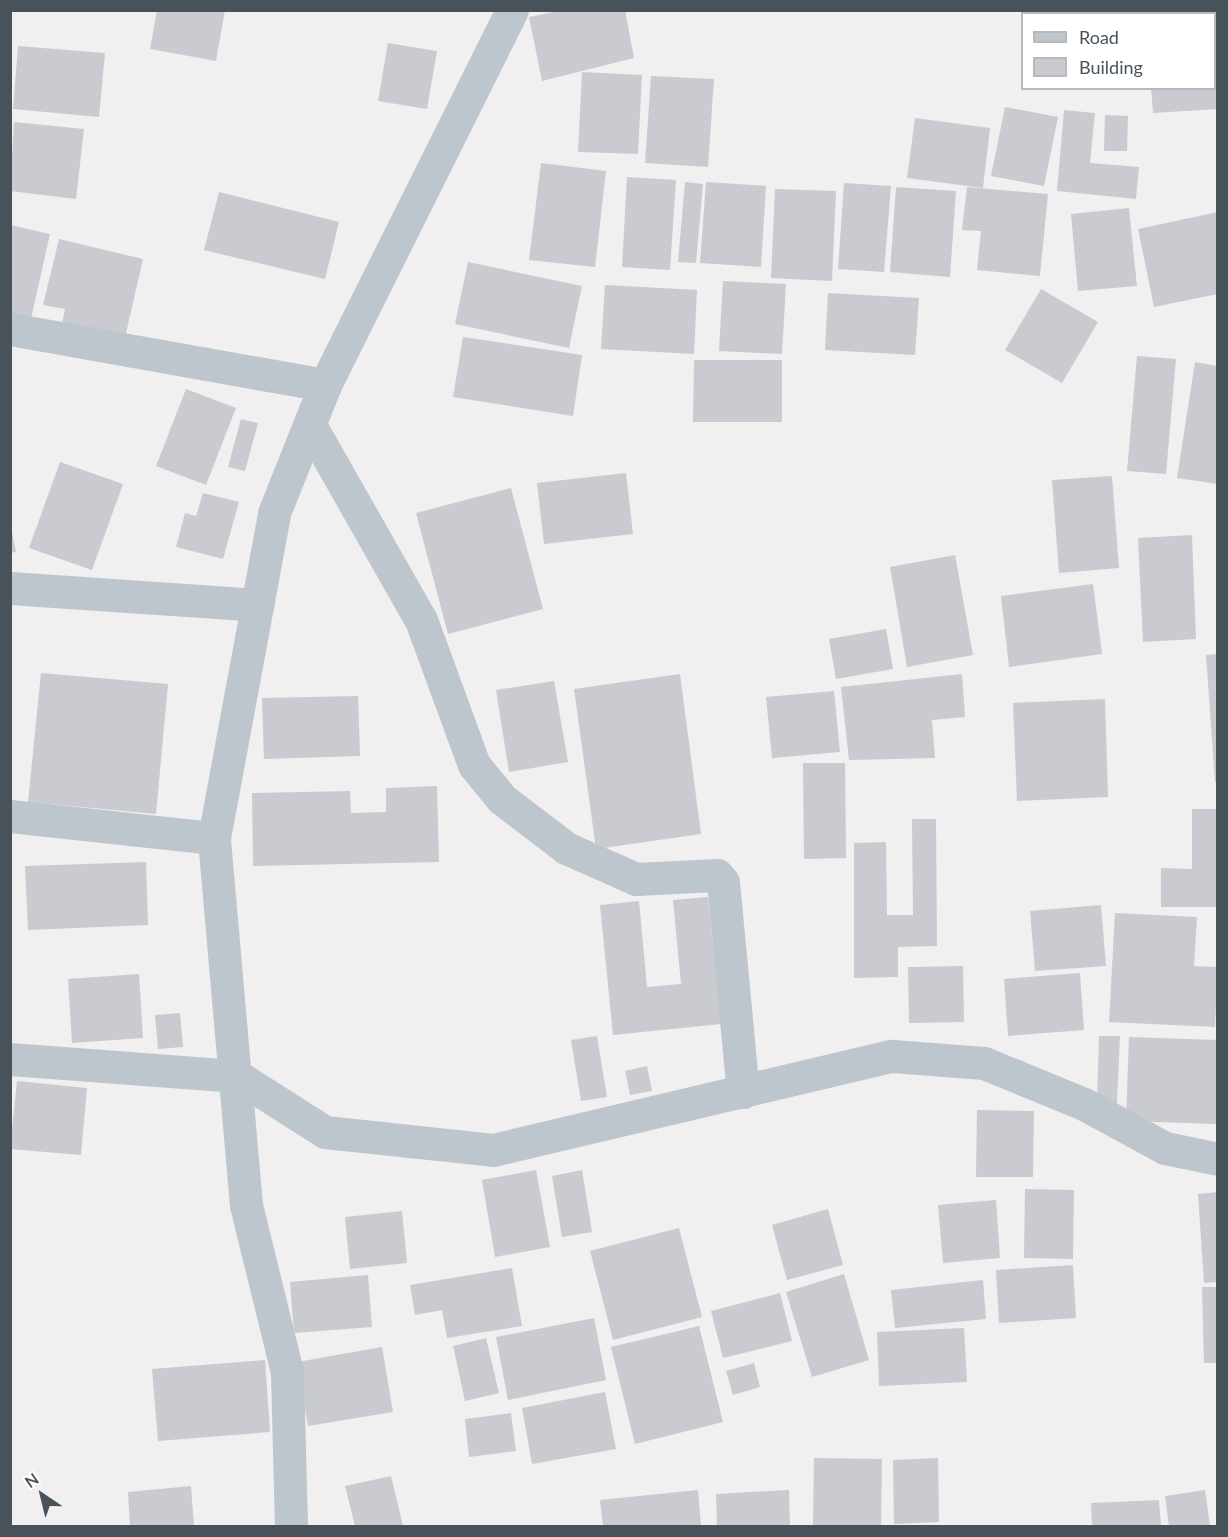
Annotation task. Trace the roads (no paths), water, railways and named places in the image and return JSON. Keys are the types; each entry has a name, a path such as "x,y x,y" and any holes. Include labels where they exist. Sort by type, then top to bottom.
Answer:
{"street":[{"path":"291,1527 287,1372 246,1205 237,1076 214,838 274,513 326,385 512,10"},
{"path":"10,329 326,385"},
{"path":"309,425 421,620 474,765 502,799 566,848 636,879 717,875 723,882 742,1092"},
{"path":"10,588 257,605"},
{"path":"10,816 214,838"},
{"path":"10,1059 237,1076 325,1132 494,1150 892,1056 984,1063 1083,1104 1164,1148 1218,1159"}]}
